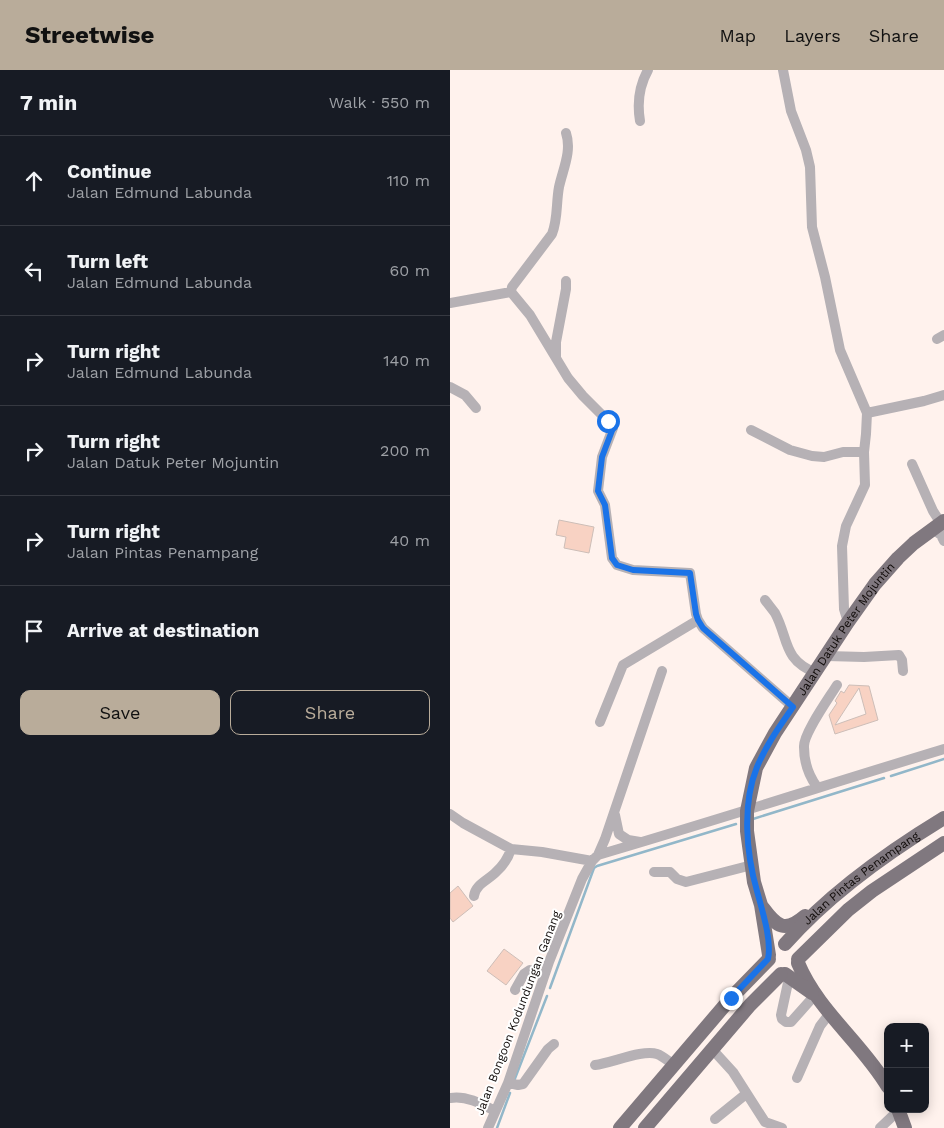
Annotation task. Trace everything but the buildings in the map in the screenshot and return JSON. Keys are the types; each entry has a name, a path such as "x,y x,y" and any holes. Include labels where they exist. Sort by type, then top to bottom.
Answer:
{"main road":[{"name":"Jalan Datuk Peter Mojuntin","path":"769,957 761,905 754,882 747,831 747,811 756,768 775,733 875,584 898,558 940,525"},
{"name":"Jalan Pintas Penampang","path":"785,944 804,924 849,885 917,835 944,818"},
{"name":"Jalan Pintas Penampang","path":"798,961 848,910 872,891 944,843"},
{"path":"761,905 776,924 786,926 798,922 837,890 849,885"},
{"path":"620,1128 731,998 769,957 774,948 785,944 796,951 798,961 814,994 854,1042 884,1083"},
{"path":"769,957 774,971 785,975 814,994"},
{"path":"645,1128 750,1005 793,970 798,961"},
{"path":"899,1113 905,1128"}],"street":[{"path":"640,121 638,98 648,70"},
{"path":"783,70 791,111 806,150 810,167 812,228 825,277 840,350 867,413 864,491 843,536 844,609 848,622"},
{"path":"511,292 512,287 546,244 555,226 559,188 567,156 568,141 566,133"},
{"path":"556,358 556,342 566,280"},
{"path":"450,301 511,292"},
{"path":"511,292 530,315 574,386 613,428 602,457 598,491 605,505 612,558 617,565 633,570 690,573 698,620 703,628 793,707"},
{"path":"450,387 465,396 476,408"},
{"path":"867,413 944,395"},
{"path":"751,430 790,450 812,456 824,457 843,452 864,452"},
{"path":"912,464 940,525 944,541"},
{"path":"765,600 775,612 787,647 796,660 804,668 816,673"},
{"path":"600,722 623,665 698,620"},
{"path":"827,656 899,656 902,660 903,671"},
{"name":"Jalan Bongoon Kodundungan Ganang","path":"488,1128 508,1083 544,976 582,879 595,858 615,811 662,671"},
{"path":"817,787 809,776 803,746 808,733 837,685"},
{"path":"450,814 511,850 595,858 747,811 817,787 944,749"},
{"path":"615,811 619,834 628,840 641,843"},
{"path":"474,896 474,892 480,885 496,872 508,858 511,850"},
{"path":"654,872 670,872 677,879 686,882 752,865"},
{"path":"515,990 524,974 530,970 544,976"},
{"path":"785,975 781,1015 782,1019 786,1022 791,1022 814,994"},
{"path":"798,1078 820,1026 830,1013"},
{"path":"508,1083 523,1084 548,1049 554,1044"},
{"path":"712,1049 733,1072 765,1122 782,1128"},
{"path":"594,1065 610,1063 642,1053 658,1054 674,1064"},
{"path":"715,1119 746,1094"},
{"path":"450,1098 474,1101 495,1111"},
{"path":"880,1128 895,1113"}],"waterway":[{"path":"891,776 944,759"},
{"path":"753,819 884,778"},
{"path":"550,988 594,868 736,824"},
{"path":"514,1081 547,996"},
{"path":"497,1128 510,1093"}],"route":[{"path":"608,421 613,428 602,457 598,491 605,505 609,548 612,558 617,565 633,570 690,573 696,614 703,628 793,707 775,733 756,768 747,811 747,831 754,882 761,905 769,955 768,959 731,998"}]}
